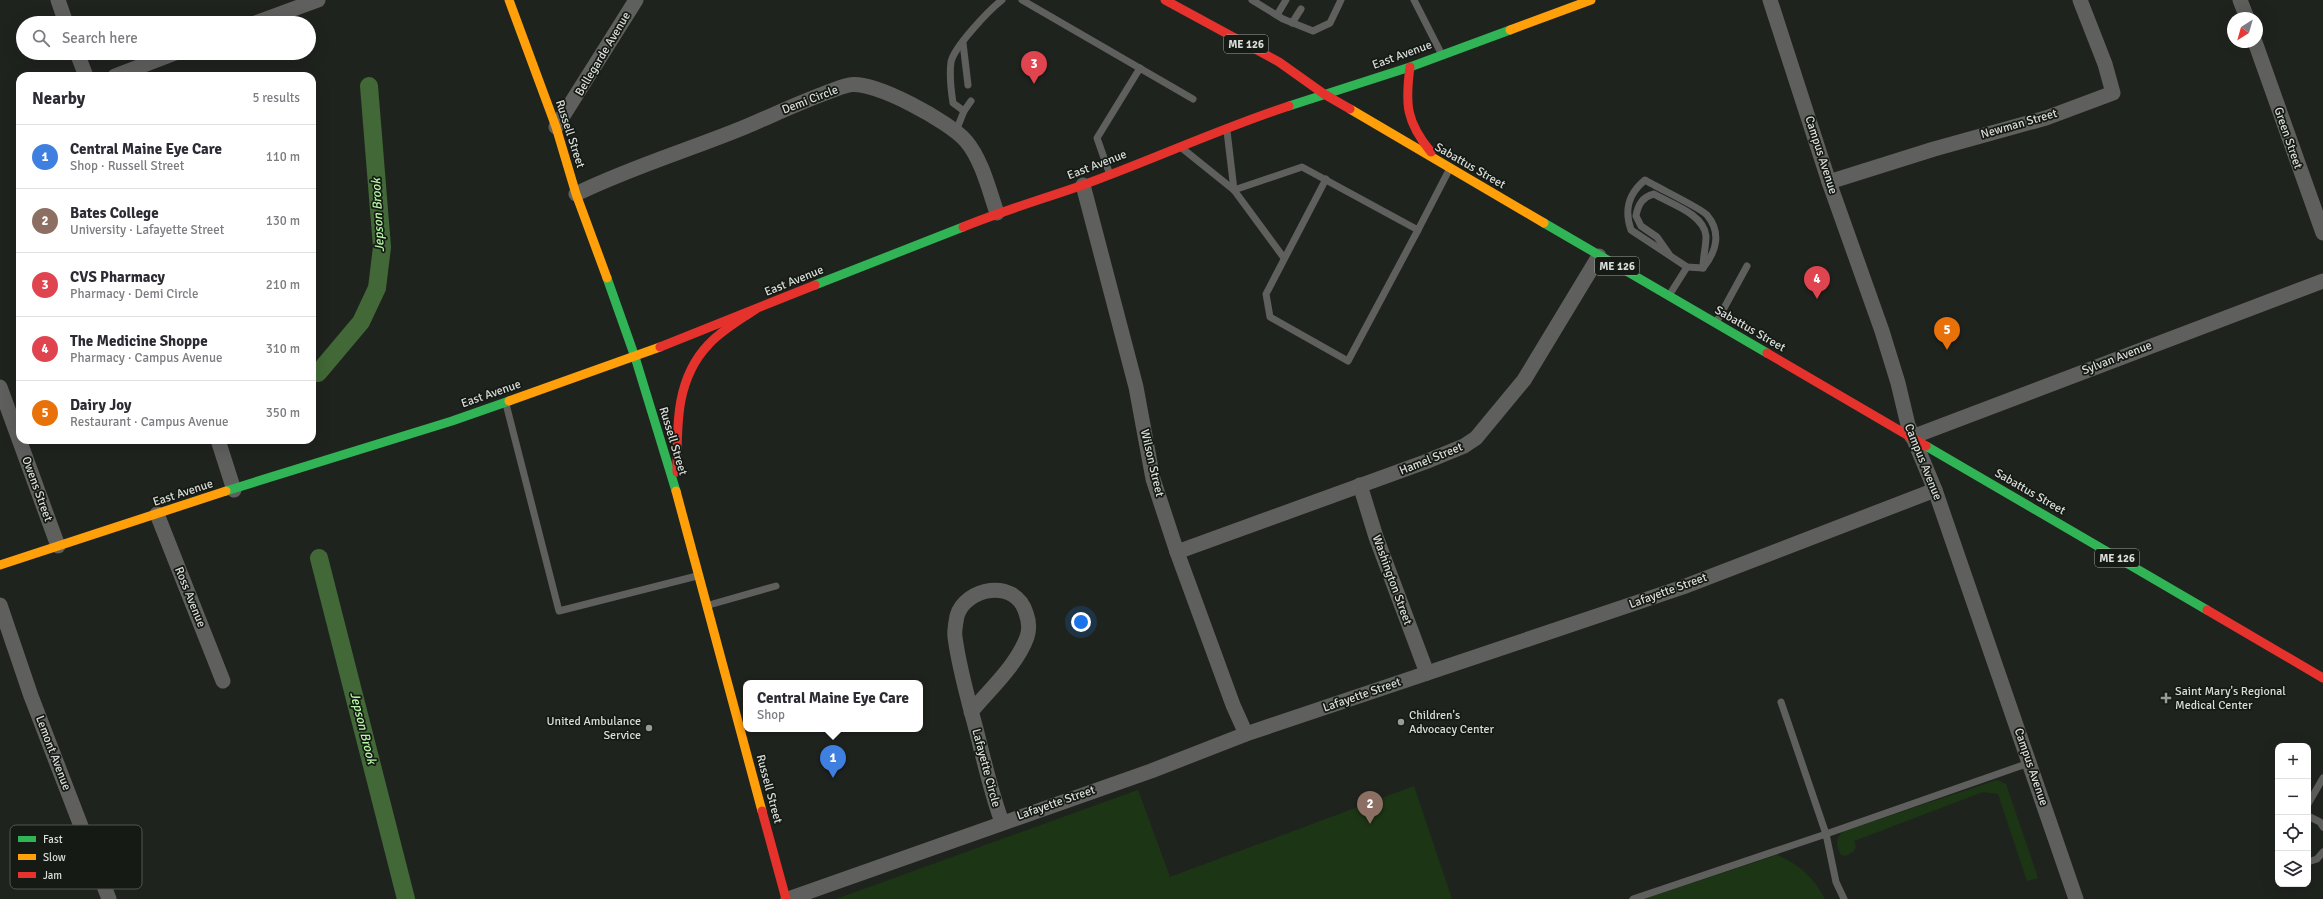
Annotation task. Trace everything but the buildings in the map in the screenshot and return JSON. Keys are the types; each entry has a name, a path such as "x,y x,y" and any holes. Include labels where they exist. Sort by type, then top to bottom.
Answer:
{"main road":[{"name":"Russell Street","path":"509,0 556,128 576,194 635,357 676,491 787,899"},
{"name":"Sabattus Street","path":"1165,0 1279,62 1324,94 1446,166 2323,678"},
{"name":"East Avenue","path":"0,565 506,402 635,357 997,213 1110,174 1226,128 1324,94 1410,67 1591,0"},
{"path":"1410,67 1406,105 1410,124 1420,140 1446,166"},
{"path":"676,491 680,396 691,368 710,343 756,309"}],"street":[{"path":"58,0 64,16"},
{"path":"274,16 318,0"},
{"name":"Bellegarde Avenue","path":"556,128 636,0"},
{"name":"Campus Avenue","path":"1770,0 1829,182 1882,331 1912,437 1935,490 2076,899"},
{"name":"Newman Street","path":"1829,182 1934,149 2046,118 2113,93 2105,64 2080,0"},
{"path":"2240,0 2245,12"},
{"name":"Green Street","path":"2257,48 2323,233"},
{"path":"80,60 84,72"},
{"path":"125,72 157,60"},
{"name":"Demi Circle","path":"576,194 612,177 744,128 792,106 849,85 866,85 884,92 956,131 975,153 997,213"},
{"name":"Wilson Street","path":"1082,184 1136,387 1153,479 1177,552 1233,705 1246,734"},
{"name":"Hamel Street","path":"1177,552 1425,462 1464,446 1476,438 1524,380 1599,256"},
{"name":"Sylvan Avenue","path":"1912,437 2323,281"},
{"name":"Owens Street","path":"0,386 16,430"},
{"name":"Owens Street","path":"21,444 58,546"},
{"path":"219,444 234,490"},
{"name":"Washington Street","path":"1360,486 1376,537 1427,673"},
{"name":"Lafayette Street","path":"787,899 1002,822 1152,771 1246,734 1682,587 1935,490"},
{"name":"Ross Avenue","path":"157,514 223,681"},
{"name":"Lafayette Circle","path":"971,712 1014,659 1027,638 1029,628 1024,607 1018,597 1002,590 973,597 961,608 957,615 954,635 971,712 996,806 1002,822"},
{"name":"Lemont Avenue","path":"0,605 31,696 81,825"},
{"path":"2309,669 2323,664"},
{"name":"Lemont Avenue","path":"105,889 109,899"}],"lane":[{"path":"964,111 953,103 950,88 951,60 986,13 1002,0"},
{"path":"1022,0 1193,98"},
{"path":"1252,0 1262,3 1276,15 1314,31 1330,23 1341,0"},
{"path":"1276,15 1286,0"},
{"path":"1414,0 1442,54"},
{"path":"1292,23 1301,9"},
{"path":"963,43 968,85"},
{"path":"1110,174 1097,138 1140,68"},
{"path":"956,131 964,111 971,101"},
{"path":"1226,128 1234,190"},
{"path":"1180,147 1234,190 1284,258"},
{"path":"1234,190 1302,166 1418,230"},
{"path":"1326,180 1266,294 1270,317 1348,360 1418,230 1446,166"},
{"path":"1645,180 1706,214 1713,226 1716,248 1703,268 1687,267 1631,230 1627,217 1627,206 1635,188 1645,180"},
{"path":"1670,256 1657,236 1642,226 1636,216 1642,200 1648,195 1654,194 1696,218 1702,225 1706,242 1703,268"},
{"path":"1716,323 1748,266"},
{"path":"1669,296 1687,267"},
{"path":"506,402 559,611 699,575"},
{"path":"707,606 776,586"},
{"path":"1781,702 1826,834 1835,875 1844,899"},
{"path":"1633,899 1826,834 2029,763"},
{"path":"2311,799 2323,778"},
{"path":"2311,818 2320,822 2323,827"},
{"path":"2311,861 2317,859 2323,852"}],"green space":[{"path":"1997,780 2006,784 2038,878 2027,881 1998,794 1983,792 1854,841 1856,847 1853,852 1845,856 1841,855 1837,842 1839,836 1844,831"},
{"path":"1414,786 1452,899 836,899 1138,790 1170,877"},
{"path":"1777,855 1805,872 1821,891 1825,899 1644,899"}],"waterway":[{"name":"Jepson Brook","path":"318,373 361,322 377,288 382,247 369,86"},
{"name":"Jepson Brook","path":"319,558 406,899"}],"traffic: fast":[{"path":"1289,106 1410,67 1510,30"},
{"path":"1544,223 1767,353"},
{"path":"815,285 963,227"},
{"path":"607,278 635,357 676,491"},
{"path":"226,491 452,421 509,401"},
{"path":"1926,446 2207,610"}],"traffic: slow":[{"path":"509,0 556,127 576,194 607,278"},
{"path":"1510,30 1591,0"},
{"path":"1350,109 1544,223"},
{"path":"509,401 660,347"},
{"path":"0,565 226,491"},
{"path":"676,491 762,811"}],"traffic: jam":[{"path":"1165,0 1279,62 1324,94 1350,109"},
{"path":"1410,67 1408,80 1409,112 1416,131 1431,152"},
{"path":"963,227 1083,185 1289,106"},
{"path":"660,347 815,285"},
{"path":"677,472 677,438 680,404 690,372 698,358 714,339 731,325 756,309"},
{"path":"1767,353 1926,446"},
{"path":"2207,610 2323,678"},
{"path":"762,811 786,899"}],"place":[{"name":"CVS Pharmacy","path":"1034,84"},
{"name":"The Medicine Shoppe","path":"1817,299"},
{"name":"Dairy Joy","path":"1947,350"},
{"name":"Saint Mary's Regional Medical Center","path":"2166,698"},
{"name":"Children's Advocacy Center","path":"1401,722"},
{"name":"United Ambulance Service","path":"649,728"},
{"name":"Central Maine Eye Care","path":"833,778"},
{"name":"Bates College","path":"1370,824"}]}
